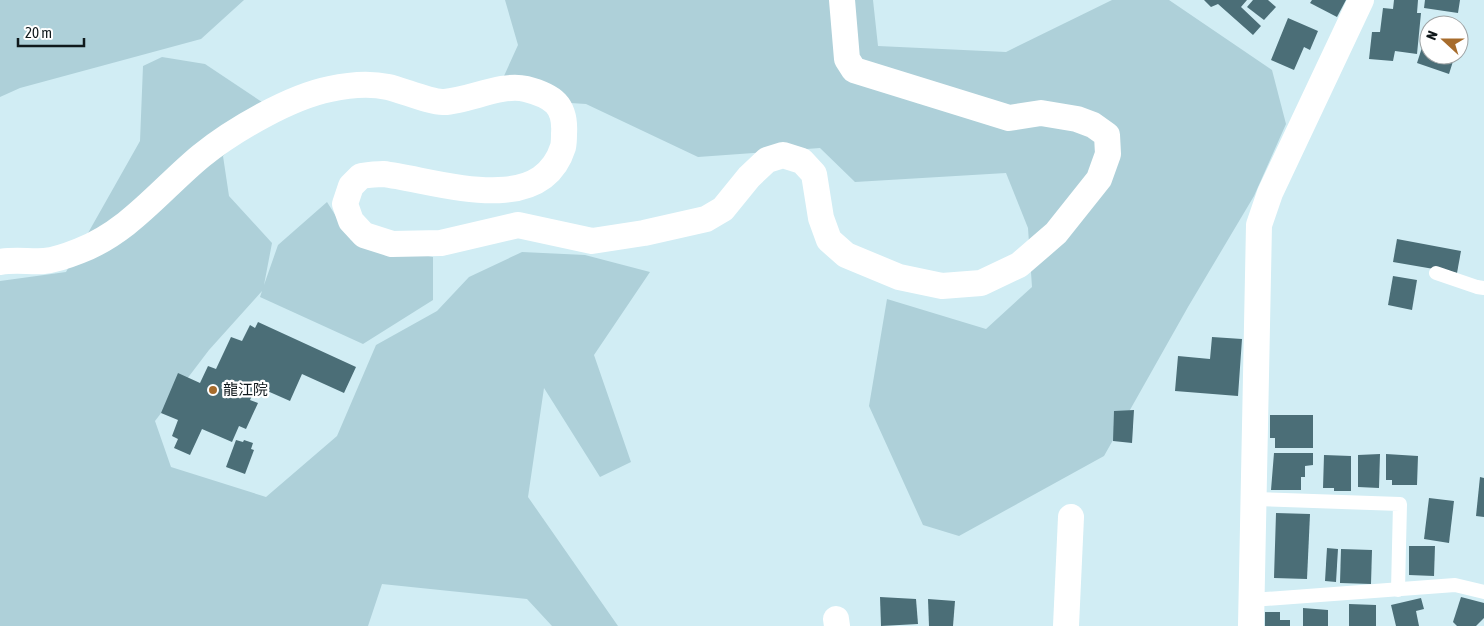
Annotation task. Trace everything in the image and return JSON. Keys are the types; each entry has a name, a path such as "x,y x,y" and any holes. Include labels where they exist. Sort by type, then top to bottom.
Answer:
{"street":[{"path":"0,262 46,261 80,251 119,231 202,156 249,124 280,106 329,89 361,85 387,87 442,103 488,92 520,88 540,92 555,101 565,118 564,146 552,168 532,184 500,191 456,189 381,174 361,176 351,186 345,204 351,221 364,235 392,244 441,244 518,225 592,241 644,234 706,219 722,209 766,160 784,155 802,161 814,174 821,218 829,240 846,256 898,277 942,286 981,283 1019,265 1056,233 1099,178 1108,154 1106,135 1093,125 1077,119 1041,113 1009,118 854,70 847,59 842,0"},
{"path":"1251,626 1259,225 1270,193 1360,0"},
{"path":"1066,626 1071,517"}],"lane":[{"path":"1436,273 1477,288 1484,288"},
{"path":"1254,499 1400,504 1398,590"},
{"path":"1252,600 1455,585 1484,592"}],"shaded area":[{"path":"0,0 244,0 201,39 20,88 0,97"},
{"path":"505,0 873,0 878,46 1006,52 1112,0 1169,0 1272,70 1286,124 1254,196 1188,307 1104,456 959,536 923,525 869,406 887,299 986,329 1032,287 1028,228 1006,173 855,182 820,148 698,157 586,104 494,98 518,45"},
{"path":"162,57 205,64 274,110 223,156 229,196 272,243 264,285 278,245 327,202 351,240 433,257 433,300 363,344 260,297 262,291 209,350 155,421 171,467 266,497 337,436 376,345 437,311 469,277 522,252 585,255 650,272 594,355 631,462 600,477 544,388 528,497 618,626 552,626 527,599 382,584 368,626 0,626 0,281 66,272 140,141 143,66"}],"building":[{"path":"1204,0 1247,0 1241,7 1261,26 1253,35 1218,4 1211,7"},
{"path":"1253,0 1268,0 1276,7 1264,20 1247,7"},
{"path":"1312,0 1346,0 1337,17 1310,3"},
{"path":"1394,0 1418,0 1417,13 1421,13 1419,15 1417,54 1395,51 1393,61 1369,59 1372,32 1380,32 1383,8 1393,9"},
{"path":"1425,0 1460,0 1458,13 1424,8"},
{"path":"1288,18 1318,31 1310,50 1304,47 1294,70 1271,60"},
{"path":"1423,65 1452,65 1449,74"},
{"path":"1397,239 1461,251 1457,273 1393,262"},
{"path":"1393,276 1417,280 1412,310 1388,305"},
{"name":"龍江院","path":"258,322 356,367 344,393 302,374 290,401 256,386 250,400 258,403 246,429 239,426 232,442 202,429 190,455 174,448 178,439 172,436 178,420 161,413 178,373 200,383 208,366 216,369 231,337 242,341 250,325 255,328"},
{"path":"1212,337 1242,339 1238,396 1175,391 1178,356 1210,359"},
{"path":"1134,410 1132,443 1113,441 1114,411"},
{"path":"1270,415 1313,415 1313,448 1275,448 1275,438 1270,438"},
{"path":"236,440 253,443 251,449 254,450 245,474 226,467"},
{"path":"1274,453 1313,453 1313,465 1305,466 1305,477 1301,477 1301,490 1271,490"},
{"path":"1380,454 1379,488 1358,487 1358,455"},
{"path":"1386,454 1418,456 1417,485 1392,485 1392,480 1386,480"},
{"path":"1324,455 1351,456 1351,491 1334,491 1334,488 1323,488"},
{"path":"1480,477 1484,478 1484,517 1476,516"},
{"path":"1429,498 1454,501 1449,543 1424,539"},
{"path":"1276,513 1310,514 1307,579 1274,578"},
{"path":"1409,546 1435,546 1434,576 1409,575"},
{"path":"1327,548 1338,549 1336,582 1325,581"},
{"path":"1341,549 1372,550 1371,584 1340,583"},
{"path":"880,597 916,599 918,624 881,626"},
{"path":"1461,597 1484,603 1484,618 1476,626 1457,626 1453,622"},
{"path":"1421,598 1424,609 1416,611 1419,626 1396,626 1391,605"},
{"path":"928,599 955,601 953,626 929,626"},
{"path":"1349,604 1376,605 1376,626 1349,626"},
{"path":"1303,608 1328,610 1328,626 1303,626"},
{"path":"1265,612 1280,612 1280,620 1290,620 1290,626 1265,626"}],"place":[{"name":"龍江院","path":"213,390"}]}
